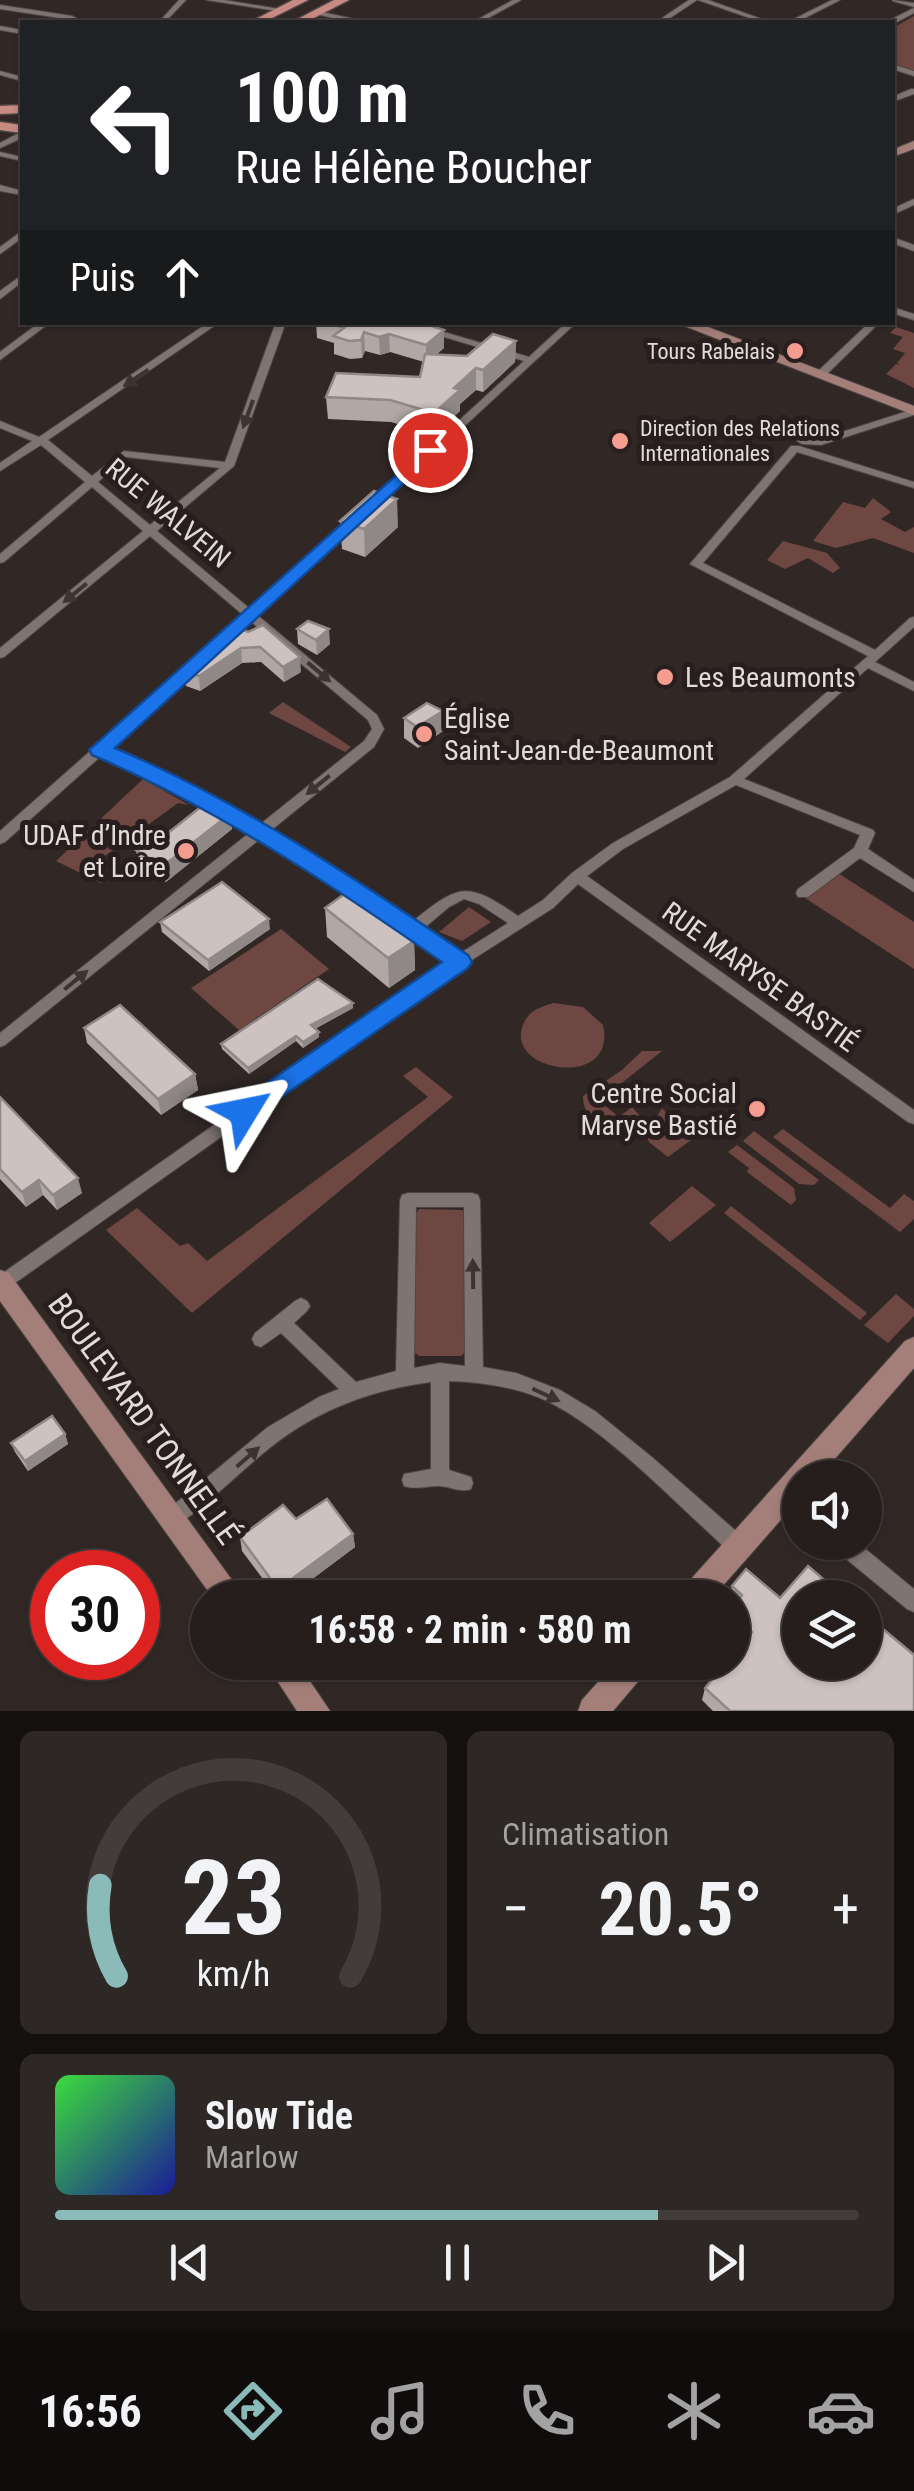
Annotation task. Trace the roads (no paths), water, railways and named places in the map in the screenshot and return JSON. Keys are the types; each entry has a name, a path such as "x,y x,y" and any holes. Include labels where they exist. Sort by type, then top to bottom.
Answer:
{"main road":[{"path":"260,20 302,0"},
{"path":"302,20 343,0"},
{"path":"282,10 316,14"}],"street":[{"path":"164,20 183,0"},
{"path":"210,0 282,10"},
{"path":"482,20 518,0"},
{"path":"663,20 694,0"},
{"path":"701,0 760,20"},
{"path":"796,20 837,0"},
{"path":"894,0 914,8"},
{"path":"3,9 72,18 69,20"},
{"path":"316,14 348,20"},
{"path":"0,126 8,132 4,144"},
{"path":"0,296 20,280"},
{"path":"0,357 43,325"},
{"path":"0,468 212,325"},
{"path":"0,654 229,466 280,325"},
{"path":"408,325 530,360"},
{"path":"548,344 560,325"},
{"path":"0,839 570,325"},
{"path":"689,325 914,412"},
{"path":"820,376 873,325"},
{"path":"914,412 821,442 798,444 696,564 872,659 914,687"},
{"name":"RUE WALVEIN","path":"0,424 42,440 250,613 373,718 377,724 375,736"},
{"path":"798,444 914,485"},
{"path":"0,560 124,454 229,466"},
{"path":"1,1282 548,904 577,876 618,846 735,780 914,621"},
{"path":"0,1041 375,736"},
{"path":"100,750 160,776 258,833 460,962"},
{"path":"735,780 868,833 860,850 802,893"},
{"path":"860,850 914,888"},
{"name":"RUE MARYSE BASTIÉ","path":"577,876 914,1118"},
{"path":"413,929 456,894 466,892 476,894 518,923"},
{"path":"405,1375 408,1200 472,1200 474,1372"},
{"name":"BOULEVARD TONNELLÉ","path":"1,1282 218,1580"},
{"path":"261,1339 300,1306"},
{"path":"281,1322 351,1390"},
{"path":"825,1460 914,1348"},
{"path":"440,1371 440,1477"},
{"path":"172,1518 287,1424 351,1390 405,1375 474,1372 549,1394 588,1416 738,1546"},
{"path":"411,1480 440,1477 464,1483"},
{"path":"709,1580 738,1546 782,1509"},
{"path":"862,1560 914,1602"},
{"path":"292,1680 314,1711"},
{"path":"593,1711 620,1680"}],"place":[{"name":"Tours Rabelais","path":"795,351"},
{"name":"Direction des Relations Internationales","path":"620,441"},
{"name":"Les Beaumonts","path":"665,677"},
{"name":"Église Saint-Jean-de-Beaumont","path":"424,734"},
{"name":"UDAF d’Indre et Loire","path":"186,851"},
{"name":"Centre Social Maryse Bastié","path":"757,1109"}]}
